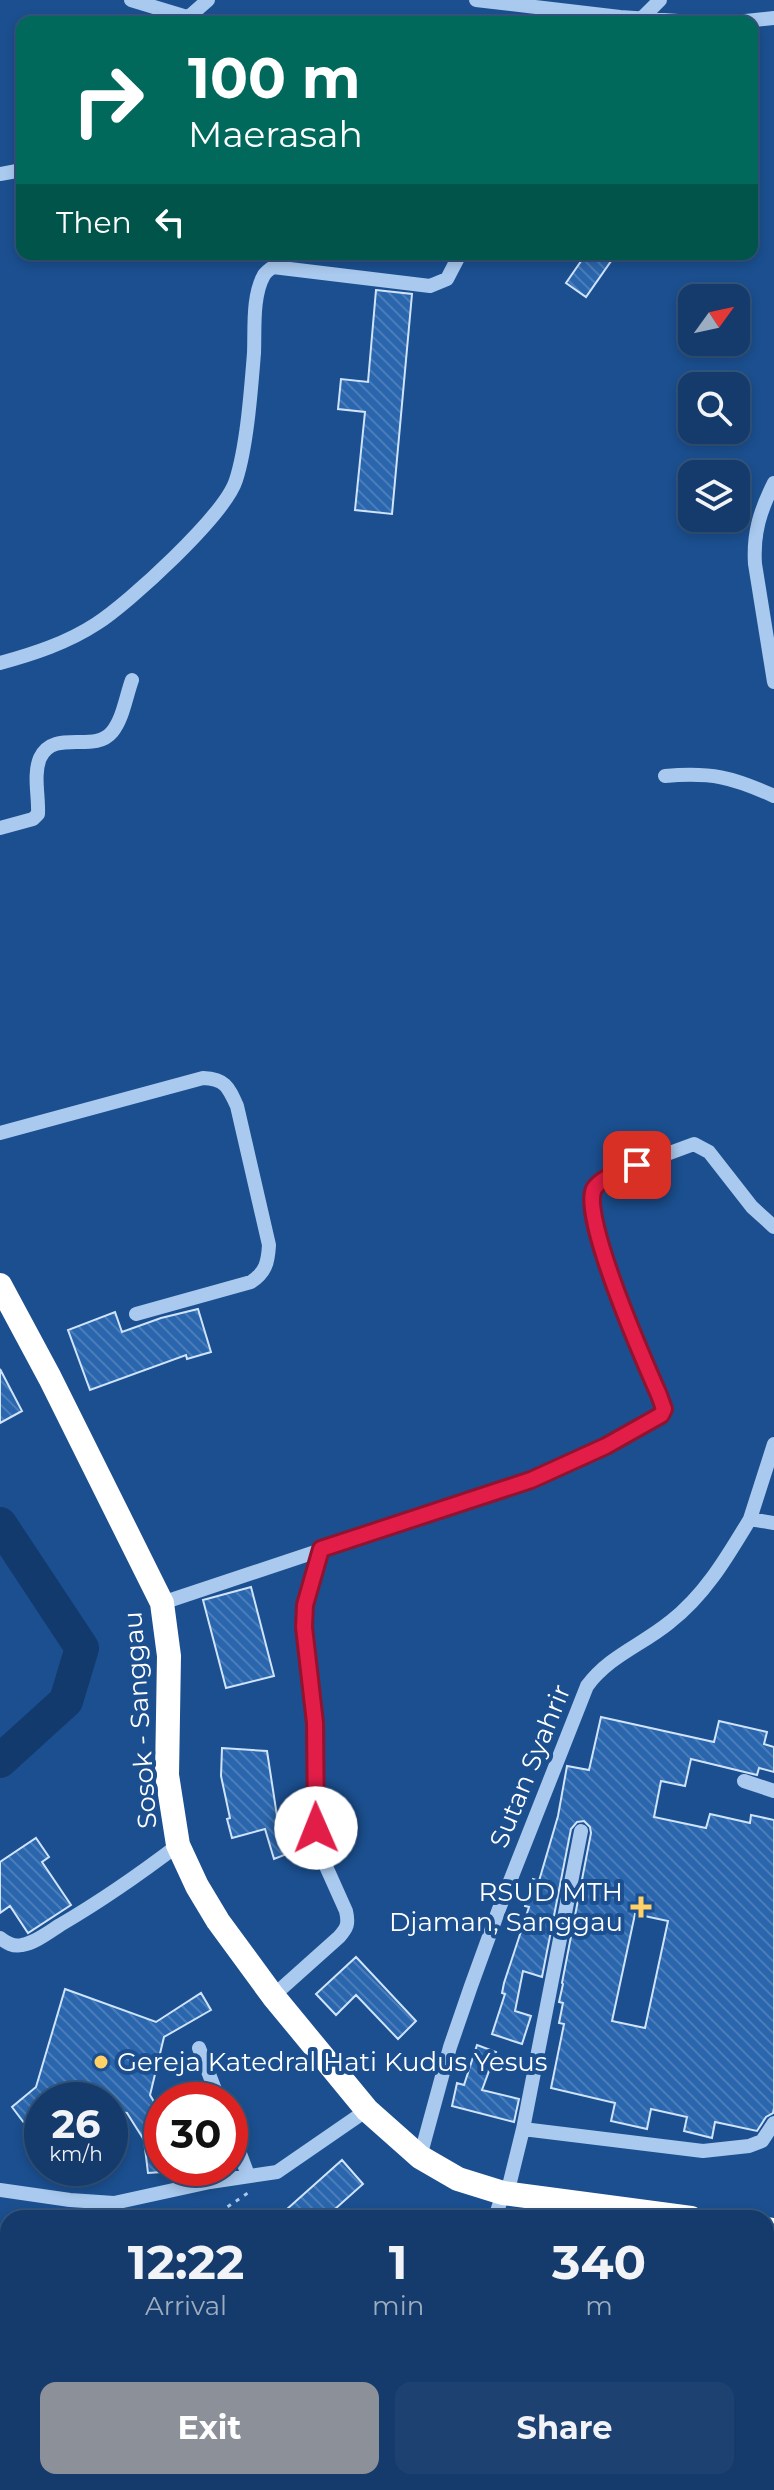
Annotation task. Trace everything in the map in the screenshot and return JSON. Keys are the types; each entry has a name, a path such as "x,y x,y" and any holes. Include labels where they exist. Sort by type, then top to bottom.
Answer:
{"highway":[{"name":"Sosok - Sanggau","path":"0,1285 76,1428 162,1603 169,1656 167,1775 178,1845 218,1921 273,1996 367,2110 420,2157 458,2179 505,2193 631,2210"}],"street":[{"path":"131,0 176,16"},
{"path":"189,16 208,0"},
{"path":"476,0 596,16"},
{"path":"644,16 660,0"},
{"path":"0,663 40,650 97,624 183,548 223,503 235,485 241,461 258,295 265,273 273,267 430,286 447,279 457,260"},
{"path":"774,483 758,518 753,545 774,682"},
{"path":"0,828 33,819 38,814 37,777 42,754 63,742 97,741 113,732 132,680"},
{"path":"665,776 714,775 741,781 774,796"},
{"path":"0,1133 203,1078 217,1079 229,1088 237,1106 269,1245 268,1262 262,1275 251,1282 136,1314"},
{"path":"162,1603 531,1480 606,1446 661,1415 664,1409 659,1395 618,1299 601,1247 593,1194 601,1182 694,1144 709,1152 752,1207 774,1227"},
{"name":"Sutan Syahrir","path":"420,2157 450,2047 476,1973 587,1686 611,1659 669,1624 696,1599 750,1519 774,1444"},
{"path":"750,1519 774,1523"},
{"path":"273,1996 339,1937 347,1928 348,1921 320,1853 316,1828 315,1723 304,1627 305,1605 321,1549"},
{"path":"744,1781 774,1791"},
{"path":"498,2210 523,2129 581,1831"},
{"path":"3,1944 21,1946 38,1938 99,1902 178,1845"},
{"path":"199,2048 212,2082"},
{"path":"248,2175 277,2172 367,2110"},
{"path":"523,2129 703,2151 749,2146 762,2141 774,2123"},
{"path":"0,2190 114,2203 195,2186"}],"path":[{"path":"222,2210 277,2172"}],"building":[{"path":"582,260 612,260 586,297 566,283"},
{"path":"376,290 412,294 392,514 355,510 365,412 338,409 341,379 368,382"},
{"path":"198,1309 211,1352 187,1359 186,1355 90,1390 68,1330 115,1312 122,1332"},
{"path":"0,1369 22,1411 0,1423"},
{"path":"251,1587 274,1676 226,1688 203,1600"},
{"path":"601,1717 714,1742 719,1721 767,1732 764,1744 774,1747 774,1772 759,1768 757,1775 691,1759 685,1786 661,1781 654,1817 706,1828 710,1814 750,1823 751,1815 774,1820 774,2108 757,2131 715,2122 712,2138 684,2131 687,2117 651,2109 647,2129 611,2121 615,2103 551,2088 564,2024 559,2023 563,2003 559,2002 591,1833 584,1821 577,1822 571,1829 542,1977 523,1971 515,2011 531,2016 522,2044 492,2034 505,1994 502,1993 504,1983 529,1907 525,1906 533,1879 539,1881 558,1816 567,1766 589,1770","holes":["635,1914 668,1921 645,2028 612,2021"]},
{"path":"222,1748 267,1751 277,1816 289,1812 300,1849 274,1859 265,1829 232,1838 221,1776"},
{"path":"36,1838 49,1857 42,1862 71,1905 28,1933 10,1906 0,1913 0,1862"},
{"path":"356,1957 416,2021 398,2039 356,1995 336,2015 316,1994"},
{"name":"Gereja Katedral Hati Kudus Yesus","path":"65,1989 156,2022 201,1993 211,2010 164,2037 153,2082 144,2082 144,2140 128,2115 128,2082 37,2082"},
{"path":"477,2045 496,2052 482,2090 519,2099 514,2122 452,2106 457,2083 464,2085"},
{"name":"Gereja Katedral Hati Kudus Yesus","path":"24,2097 24,2123 12,2107"},
{"path":"342,2160 363,2184 334,2210 286,2210"}],"waterway":[{"path":"0,1524 82,1648 66,1701 0,1761"}],"place":[{"name":"RSUD MTH Djaman, Sanggau","path":"641,1907"},
{"name":"Gereja Katedral Hati Kudus Yesus","path":"101,2062"}],"route":[{"path":"316,1828 315,1723 304,1627 305,1605 321,1549 531,1480 655,1420 664,1409 618,1299 594,1215 595,1187 637,1165"}]}
